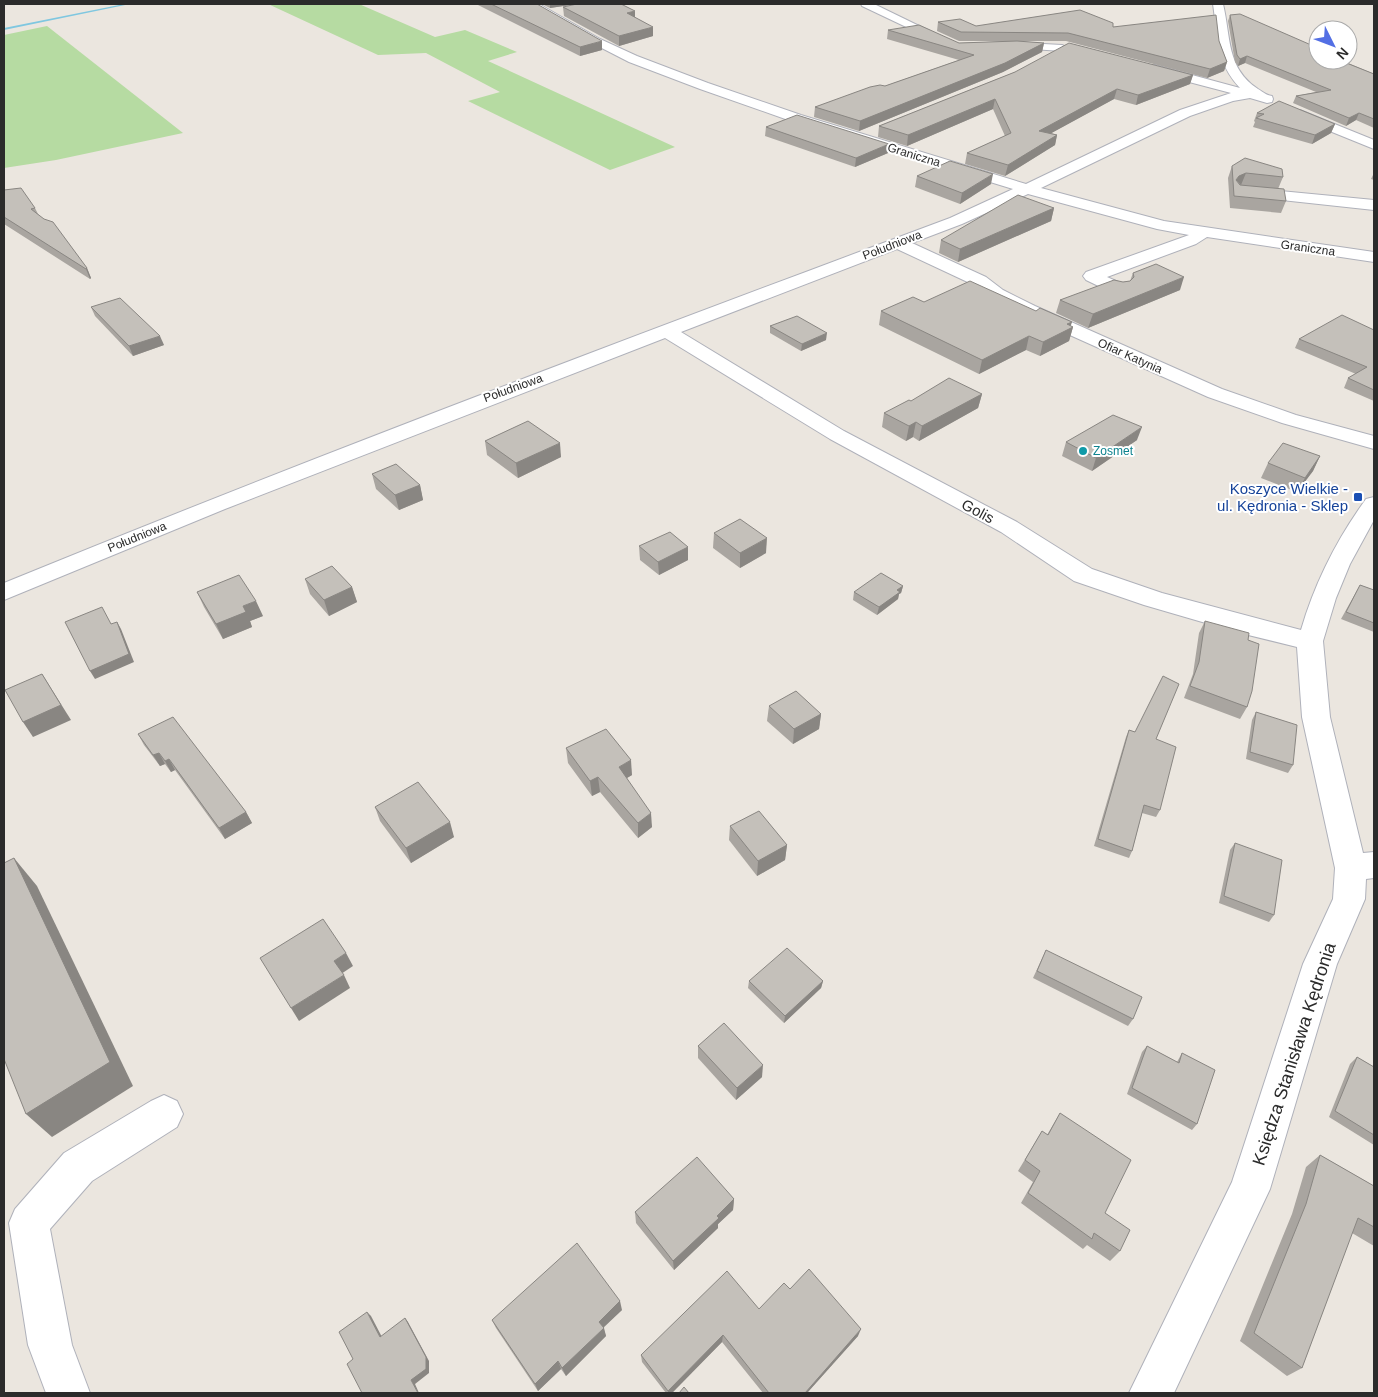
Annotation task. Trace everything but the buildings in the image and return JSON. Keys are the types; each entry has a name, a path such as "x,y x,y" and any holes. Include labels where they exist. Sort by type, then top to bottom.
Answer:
{"street":[{"name":"Graniczna","path":"532,4 633,59 796,118 1024,188 1164,226 1374,257"},
{"path":"866,4 957,47"},
{"path":"1144,66 1271,101 1247,88 1230,70 1227,63 1218,4"},
{"path":"548,13 568,10"},
{"path":"992,46 1015,45 1067,48 1037,62"},
{"path":"1213,85 1230,81"},
{"name":"Południowa","path":"4,592 217,504 482,400 956,221 1024,188 1094,158 1185,112 1231,97 1248,95"},
{"path":"1292,110 1374,145"},
{"path":"858,138 876,130"},
{"path":"1241,192 1374,205"},
{"path":"1119,289 1092,276 1190,241 1202,233"},
{"name":"Ofiar Katynia","path":"898,243 980,281 997,294 1043,317 1215,393 1289,419 1374,443"},
{"name":"Golis","path":"667,331 837,435 1009,527 1083,575 1153,599 1240,624 1310,641"},
{"name":"Księdza Stanisława Kędronia","path":"1152,1393 1250,1189 1320,964 1362,866 1316,717 1310,641 1323,598 1338,564 1362,521 1374,504"},
{"path":"68,1393 50,1345 29,1223 78,1167 164,1114"}],"green space":[{"path":"268,4 359,4 435,37 465,30 517,52 488,61 675,147 610,170 468,101 500,92 426,53 378,55"},
{"path":"47,26 183,133 56,160 4,168 4,35"}],"waterway":[{"path":"4,29 128,4"}],"place":[{"name":"Zosmet","path":"1083,451"},
{"name":"Koszyce Wielkie - ul. Kędronia - Sklep","path":"1358,497"}]}
